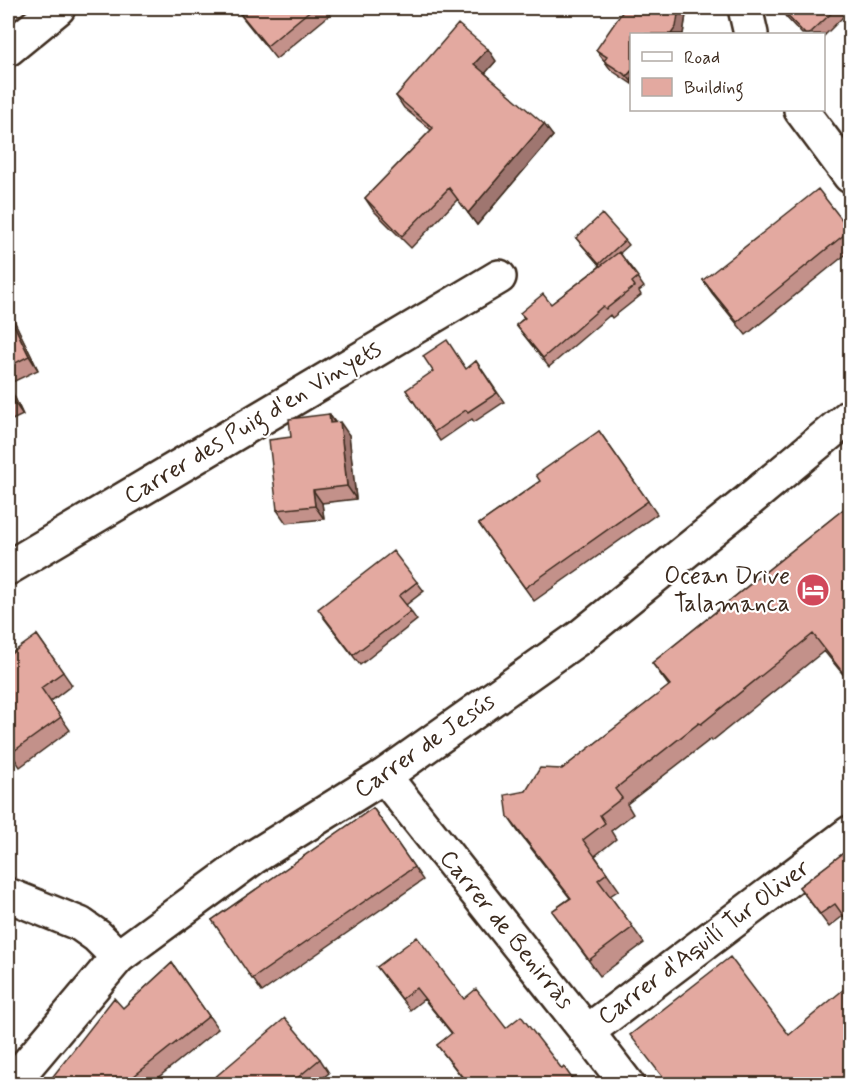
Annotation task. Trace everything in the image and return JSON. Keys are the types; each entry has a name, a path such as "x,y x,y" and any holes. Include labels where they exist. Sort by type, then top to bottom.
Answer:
{"street":[{"path":"8,49 58,8"},
{"path":"745,8 751,33"},
{"path":"802,111 850,176"},
{"name":"Carrer des Puig d'en Vinyets","path":"8,568 499,277"},
{"name":"Carrer de Jesús","path":"11,1084 118,957 254,857 384,776 580,637 850,416"},
{"name":"Carrer de Benirràs","path":"384,776 627,1084"},
{"name":"Carrer d'Aquilí Tur Oliver","path":"587,1032 850,832"},
{"path":"8,895 80,924 97,936 118,957"}],"building":[{"path":"236,8 313,8 267,46"},
{"path":"625,8 679,8 676,27 672,33 630,33 630,72 627,76 604,61 607,57 596,50"},
{"path":"780,8 837,8 810,33 804,33"},
{"path":"458,24 488,49 474,64 544,124 468,213 449,188 402,236 365,198 433,128 396,96"},
{"path":"818,189 850,230 737,322 703,280"},
{"path":"602,214 625,240 599,264 576,238"},
{"path":"619,252 638,277 632,282 635,286 606,309 603,306 543,358 516,325 525,318 520,313 543,294 551,304"},
{"path":"8,313 29,356 8,367"},
{"path":"447,340 466,369 476,361 497,393 468,412 466,410 434,432 406,390 433,371 423,356"},
{"path":"8,388 14,402 8,405"},
{"path":"329,414 330,423 340,422 347,486 313,490 315,506 277,510 269,440 291,437 289,419"},
{"path":"599,431 648,501 525,588 479,524 540,481 536,475"},
{"path":"850,504 850,682 813,634 701,724 699,723 615,789 622,798 600,815 605,823 583,840 607,873 598,880 633,927 589,960 552,911 571,898 508,817 505,795 526,791 540,768 562,769 670,685 652,663"},
{"path":"393,551 417,582 399,596 411,611 353,655 318,609"},
{"path":"37,635 63,672 41,688 61,717 11,753 8,749 8,656"},
{"path":"373,808 414,867 252,979 212,920"},
{"path":"850,848 850,925 835,904 820,914 799,887"},
{"path":"417,937 464,999 476,989 506,1028 521,1016 576,1084 468,1084 437,1045 452,1033 416,988 402,999 377,967"},
{"path":"730,957 789,1035 850,984 850,1068 838,1084 673,1084 675,1082 668,1084 630,1035"},
{"path":"172,963 209,1016 124,1084 47,1084 114,998 123,1008"},
{"path":"285,1018 320,1059 290,1084 207,1084"}],"place":[{"name":"Ocean Drive Talamanca","path":"813,590"}]}
